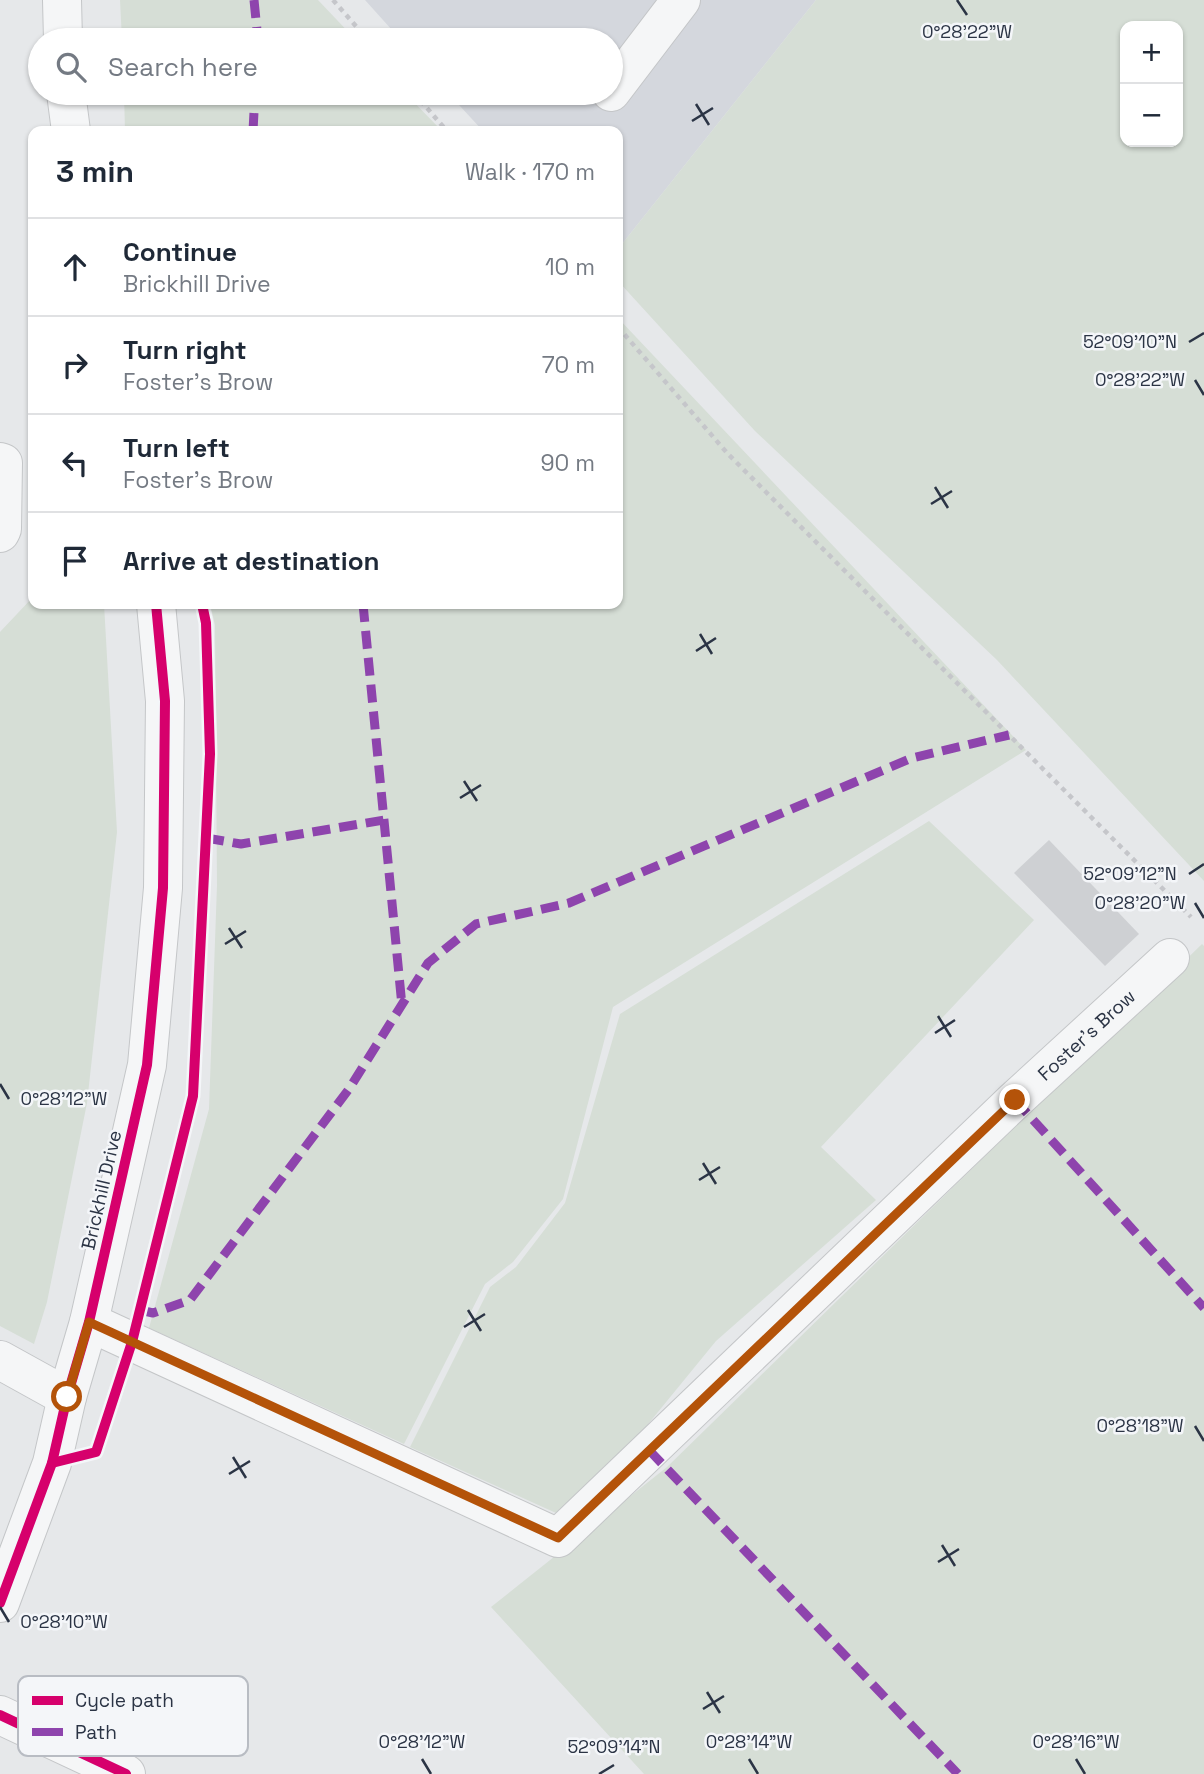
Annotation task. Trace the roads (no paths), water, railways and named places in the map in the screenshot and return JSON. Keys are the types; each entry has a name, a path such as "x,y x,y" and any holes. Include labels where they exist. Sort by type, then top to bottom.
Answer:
{"street":[{"path":"62,0 63,28"},
{"path":"623,73 681,0"},
{"path":"68,105 70,126"},
{"path":"0,533 2,462"},
{"name":"Brickhill Drive","path":"0,1603 52,1463 67,1397 89,1322 147,1065 163,888 165,701 156,609"},
{"name":"Foster's Brow","path":"89,1322 558,1538 1015,1100 1170,958"},
{"path":"0,1360 67,1397"},
{"path":"0,1715 18,1723"},
{"path":"88,1756 126,1774"}]}
